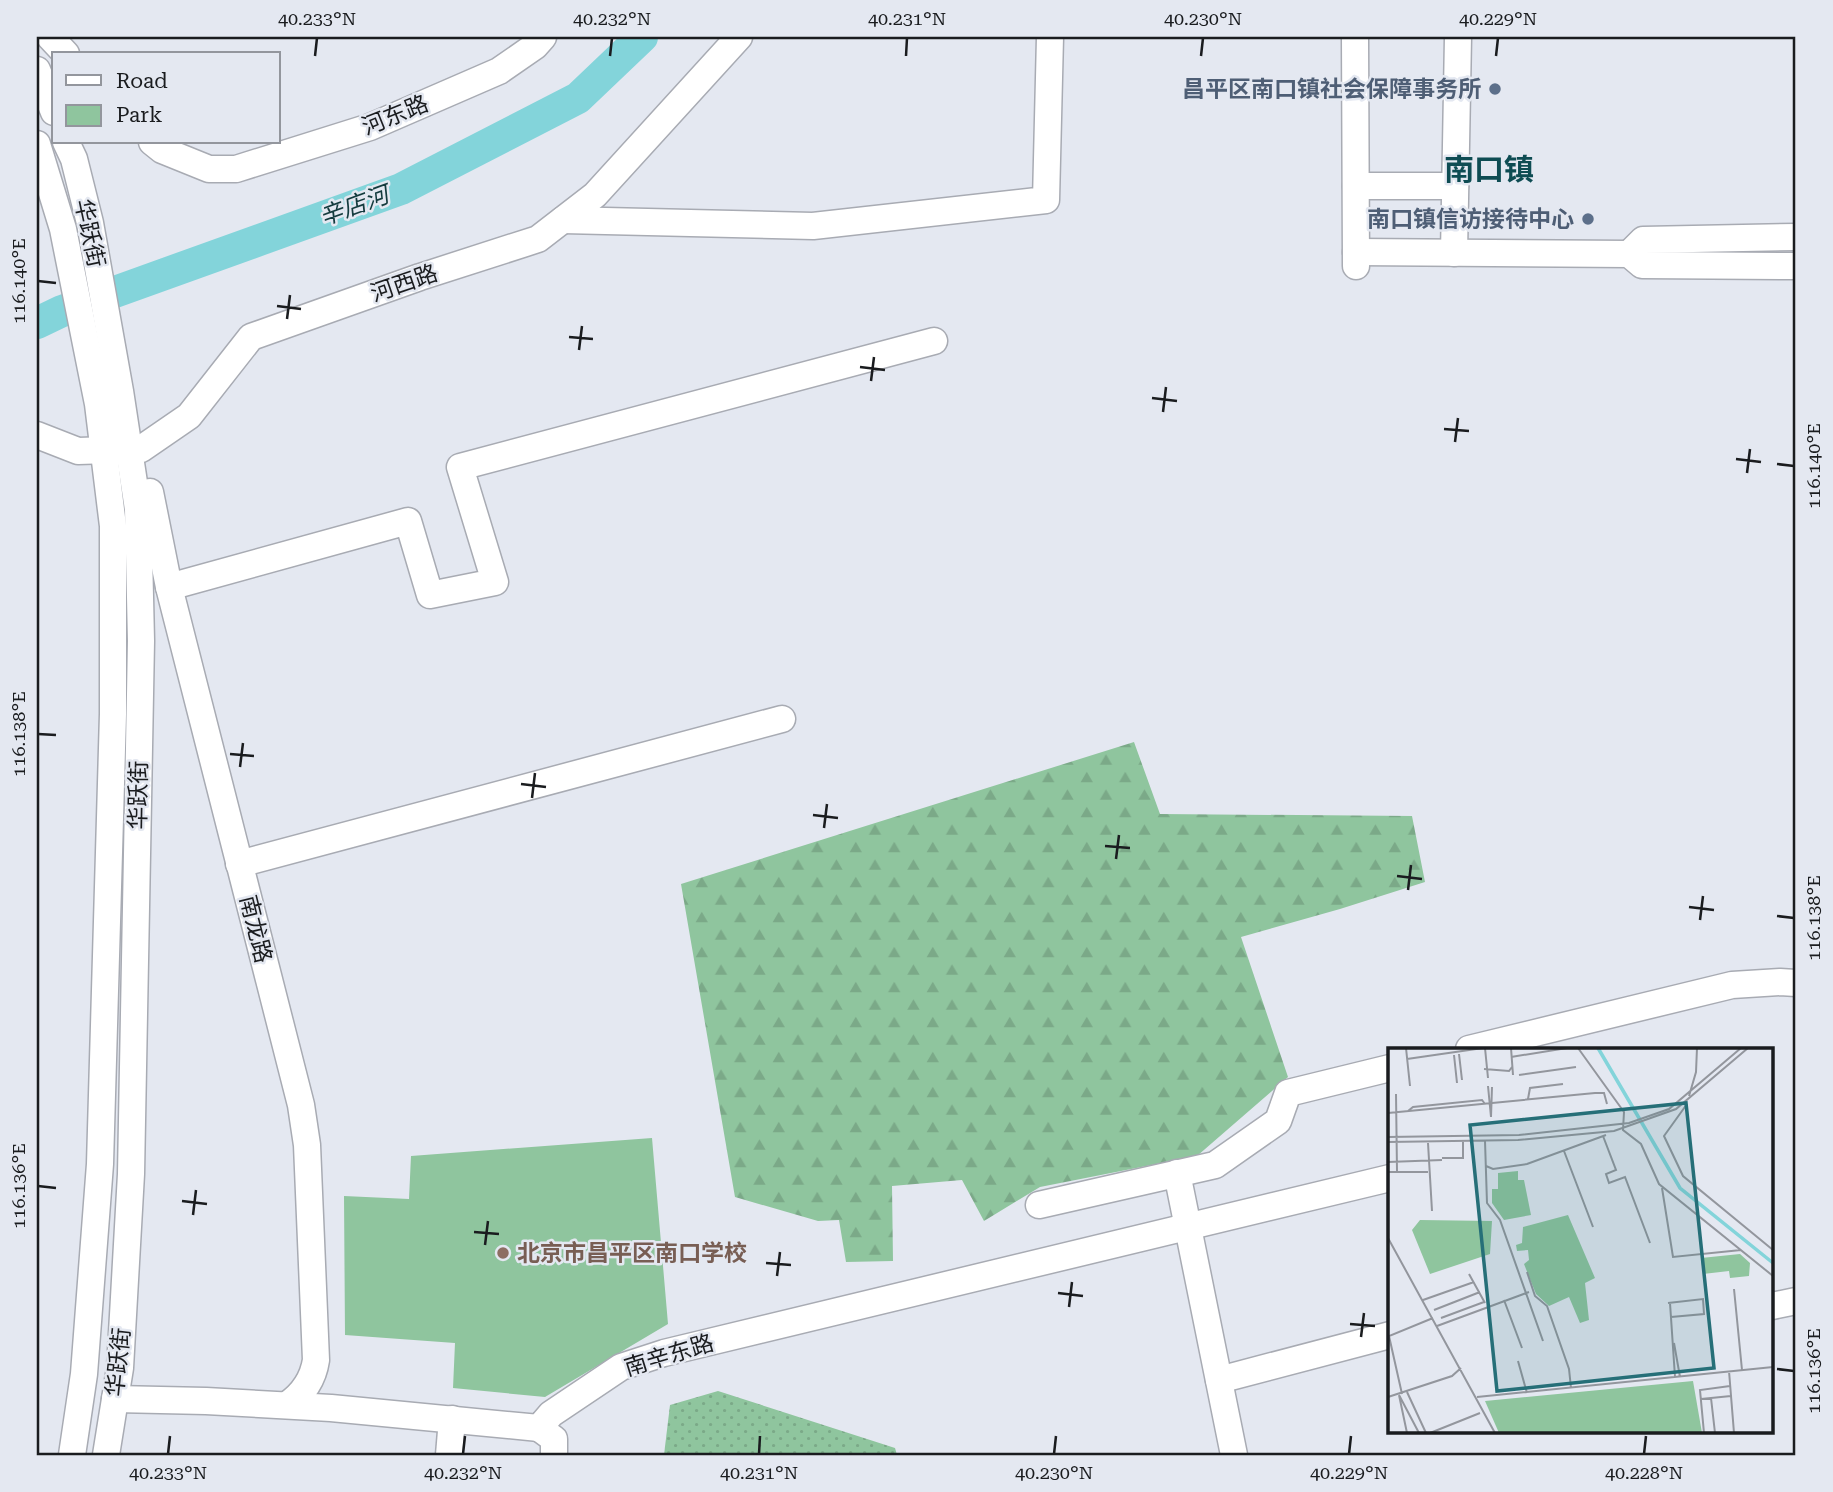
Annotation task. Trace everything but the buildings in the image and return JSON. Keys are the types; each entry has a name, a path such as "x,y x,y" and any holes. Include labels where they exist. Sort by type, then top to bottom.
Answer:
{"street":[{"path":"50,37 64,52"},
{"name":"河东路","path":"154,144 162,150 209,169 236,169 370,127 499,71 544,37"},
{"name":"河西路","path":"125,450 189,416 251,337 420,277 538,239 595,195 739,37"},
{"path":"563,220 813,226 1046,200 1050,37"},
{"path":"1355,37 1356,259 1454,253 1629,254 1642,265 1796,266"},
{"path":"1454,253 1458,37"},
{"path":"37,70 52,107"},
{"name":"华跃街","path":"37,144 125,450 138,509 140,655 131,1174 120,1368 106,1455"},
{"name":"华跃街","path":"67,144 74,159 90,223 109,397"},
{"path":"1356,186 1455,186"},
{"path":"1629,254 1643,240 1796,237"},
{"path":"169,587 408,520 430,595 495,582 460,467 934,341"},
{"path":"37,435 78,451 125,450"},
{"name":"华跃街","path":"72,1455 84,1374 101,1136 113,714 113,526 125,450"},
{"name":"南龙路","path":"125,450 169,587 301,1105 307,1145 316,1360 314,1373 304,1391 287,1405"},
{"path":"239,864 782,719"},
{"path":"1473,1048 1732,985 1796,983"},
{"path":"1039,1205 1215,1165 1278,1121 1288,1093 1388,1068"},
{"path":"1177,1173 1234,1455"},
{"name":"南辛东路","path":"539,1428 551,1414 621,1367 664,1353 1388,1178"},
{"path":"1773,1306 1796,1301"},
{"path":"1219,1380 1388,1336"},
{"path":"115,1399 331,1408 539,1428 554,1439 554,1455"},
{"path":"450,1455 452,1419"}],"green space":[{"path":"1134,742 1160,814 1412,816 1425,882 1241,937 1288,1077 1197,1156 1040,1187 984,1221 962,1180 892,1186 893,1261 846,1262 839,1220 818,1221 735,1197 681,884"},
{"name":"北京市昌平区南口学校","path":"652,1138 668,1324 545,1397 453,1388 455,1343 345,1335 344,1196 409,1199 411,1156"},
{"path":"718,1391 895,1448 897,1455 664,1455 670,1405"}],"waterway":[{"name":"辛店河","path":"37,323 62,311 401,189 578,98 642,37"}],"place":[{"name":"昌平区南口镇社会保障事务所","path":"1495,89"},
{"name":"南口镇信访接待中心","path":"1588,219"},
{"name":"北京市昌平区南口学校","path":"503,1253"}],"district":[{"name":"南口镇","path":"1489,170"}]}
